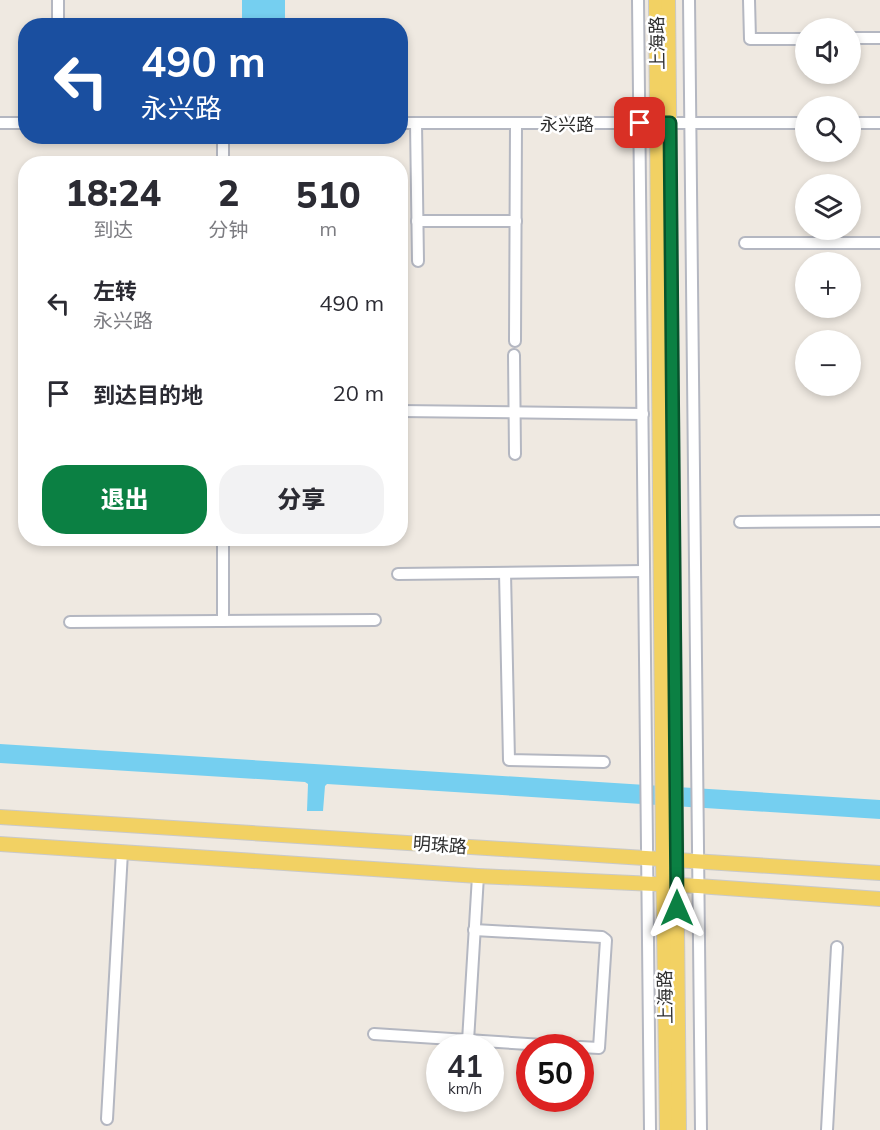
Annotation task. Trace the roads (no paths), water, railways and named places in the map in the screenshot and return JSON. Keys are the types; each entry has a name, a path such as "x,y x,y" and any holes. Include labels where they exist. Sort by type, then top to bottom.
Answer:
{"main road":[{"name":"上海路","path":"656,0 664,123"},
{"name":"上海路","path":"667,1130 670,859 664,123 668,0"},
{"name":"明珠路","path":"0,817 880,873"},
{"name":"明珠路","path":"0,844 478,876 698,886 880,899"},
{"name":"上海路","path":"670,885 679,1130"}],"street":[{"path":"57,0 58,18"},
{"path":"638,0 650,1130"},
{"path":"689,0 701,1130"},
{"path":"749,0 750,39 795,39"},
{"path":"861,38 880,38"},
{"path":"0,123 18,123"},
{"name":"永兴路","path":"408,123 795,123"},
{"path":"416,123 418,261"},
{"path":"861,123 880,123"},
{"path":"515,341 516,124"},
{"path":"417,221 516,220"},
{"path":"746,243 880,243"},
{"path":"514,355 515,454"},
{"path":"408,411 643,414"},
{"path":"740,522 880,521"},
{"path":"223,546 223,621"},
{"path":"398,574 644,571"},
{"path":"505,573 508,760 604,762"},
{"path":"70,622 375,620"},
{"path":"107,1119 122,852"},
{"path":"468,1034 478,876"},
{"path":"474,930 602,937 606,940 599,1048 594,1048"},
{"path":"826,1130 837,947"},
{"path":"375,1034 426,1038"}],"water":[{"path":"242,0 285,0 285,18 242,18"},
{"path":"0,744 880,800 880,819 327,784 323,811 307,811 308,784 305,782 0,763"}]}
